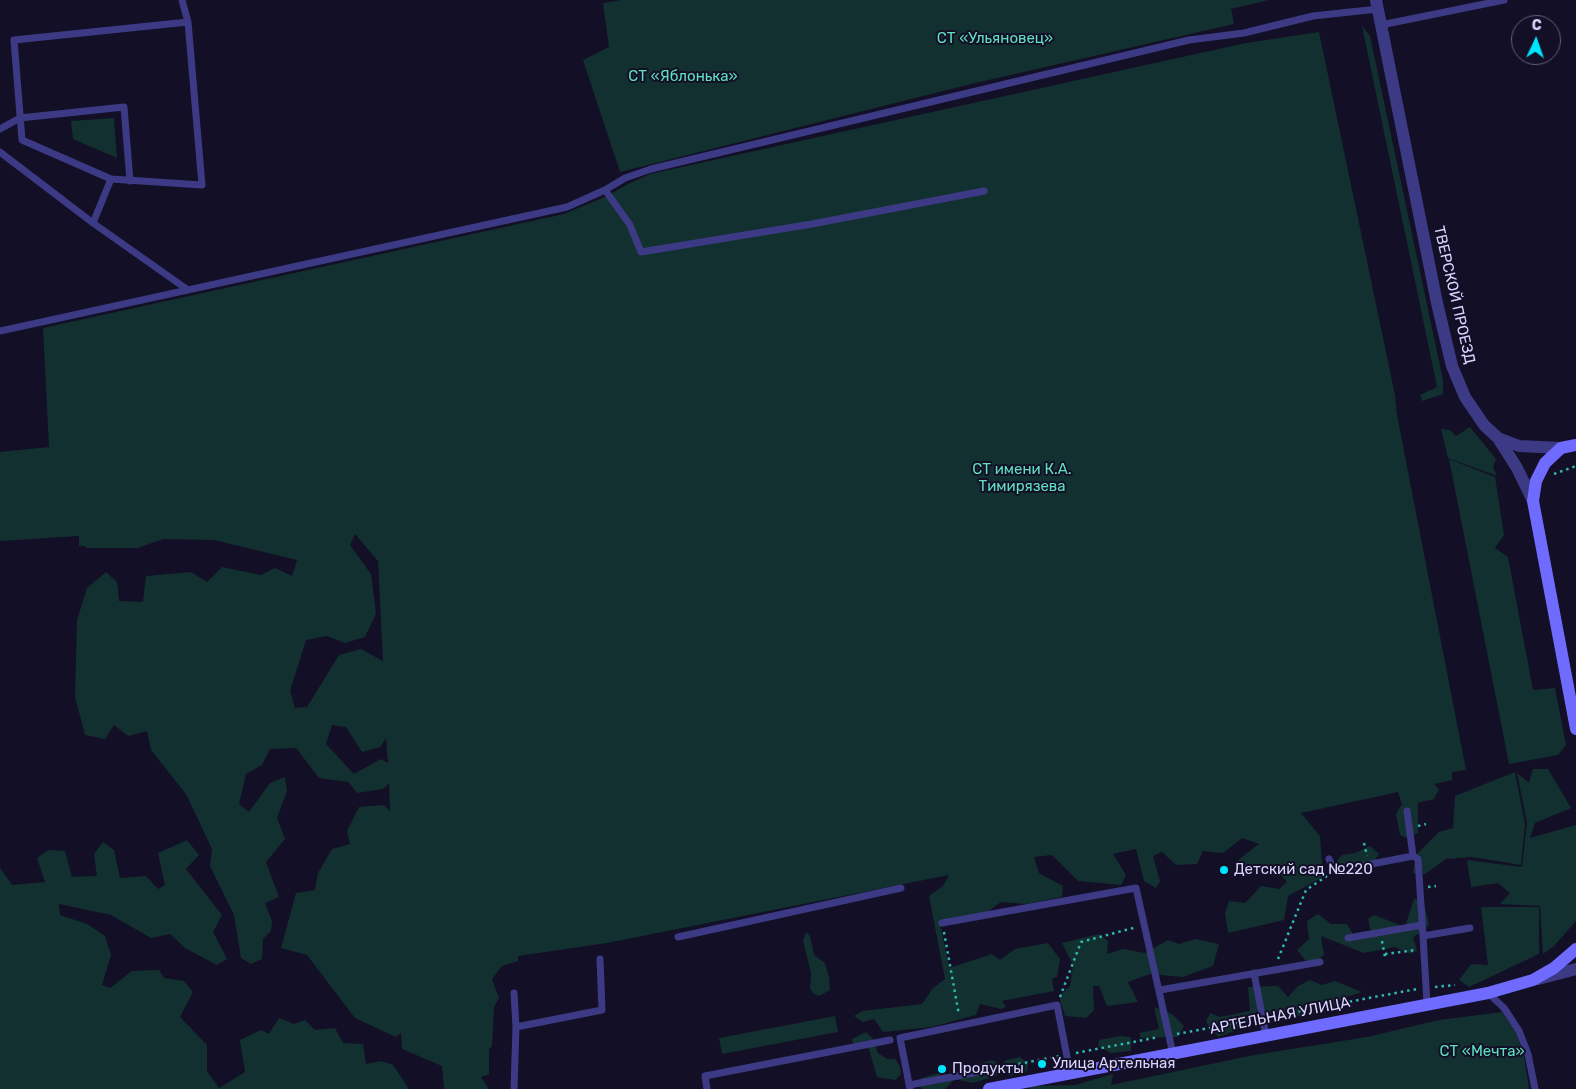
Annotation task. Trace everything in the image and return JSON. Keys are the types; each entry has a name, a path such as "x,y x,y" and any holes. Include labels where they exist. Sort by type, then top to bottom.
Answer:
{"street":[{"name":"ТВЕРСКОЙ ПРОЕЗД","path":"1377,5 1452,366 1465,397 1484,425 1498,438 1517,468 1533,501 1576,729"},
{"path":"1498,438 1519,446 1561,448 1576,445"},
{"path":"1533,501 1536,481 1545,463 1561,448"},
{"path":"1533,980 1554,968 1576,949"},
{"name":"АРТЕЛЬНАЯ УЛИЦА","path":"989,1089 1427,1004 1488,994 1576,969"}],"lane":[{"path":"182,0 188,22 202,185 111,179 22,140 14,40 188,22"},
{"path":"1381,25 1504,0"},
{"path":"0,330 567,207 605,190 625,178 651,169 765,144 1189,40 1244,33 1313,16 1377,5"},
{"path":"0,129 20,118 124,107 130,181"},
{"path":"0,152 188,290"},
{"path":"93,222 111,179"},
{"path":"605,190 630,225 641,252 812,224 984,191"},
{"path":"1407,811 1413,856"},
{"path":"1329,860 1335,871 1413,856 1418,859 1427,1004"},
{"path":"678,937 901,888"},
{"path":"942,923 1136,888 1173,1054"},
{"path":"1348,938 1422,925"},
{"path":"1422,936 1470,928"},
{"path":"516,1027 602,1010 600,960"},
{"path":"1160,990 1320,962"},
{"path":"1254,973 1266,1036"},
{"path":"514,993 516,1027 514,1089"},
{"path":"1488,994 1504,1008 1519,1031 1528,1054 1535,1089"},
{"path":"984,1070 910,1087 900,1038 1057,1006 1070,1072"},
{"path":"707,1089 705,1076 890,1040"}],"path":[{"path":"1551,479 1553,474 1560,470 1576,466"},
{"path":"1273,970 1306,890 1335,871"},
{"path":"1057,1006 1080,942 1138,927 1136,917"},
{"path":"942,923 961,1025"},
{"path":"1380,932 1385,955 1423,949"},
{"path":"984,1070 1425,988 1460,985"}],"green space":[{"name":"СТ «Яблонька»","path":"621,0 1269,0 1231,9 1234,24 971,84 620,172 583,60 609,47 603,3"},
{"path":"1362,26 1370,36 1443,380 1443,394 1422,401 1420,395 1437,387"},
{"name":"СТ имени К.А. Тимирязева","path":"1319,32 1395,395 1397,415 1466,770 1452,772 1452,780 1434,784 1439,789 1434,799 1418,803 1418,833 1407,838 1400,835 1396,814 1402,804 1398,792 1301,813 1320,836 1323,877 1288,896 1284,920 1228,933 1225,913 1229,901 1245,903 1261,886 1279,889 1287,882 1272,866 1243,877 1238,860 1259,844 1242,838 1223,853 1203,851 1197,864 1176,865 1162,852 1153,856 1160,881 1156,888 1144,881 1136,849 1113,854 1126,875 1121,885 1078,881 1052,855 1034,857 1039,873 1063,886 1062,897 1026,904 1001,902 987,912 940,923 949,968 992,954 1000,960 1015,949 1048,943 1060,959 1057,977 1052,979 1054,991 1002,1001 1006,1007 1001,1009 980,1004 976,1015 932,1027 883,1032 874,1019 863,1022 854,1016 862,1011 922,1004 933,988 945,979 929,896 943,886 949,875 607,943 518,956 518,961 502,966 492,979 499,998 494,1007 492,1046 489,1049 489,1074 481,1077 489,1089 444,1089 442,1066 402,1049 401,1033 396,1037 355,1018 307,955 281,948 296,893 315,890 318,873 332,849 350,844 347,831 359,807 384,805 390,811 389,783 383,789 357,793 348,782 319,778 296,748 270,749 262,765 246,774 239,804 249,812 270,783 285,777 287,791 277,818 285,839 266,862 279,897 265,903 272,921 271,931 263,939 262,959 251,964 241,958 234,915 210,866 212,849 186,794 151,750 147,731 128,736 114,725 105,739 85,735 75,697 77,620 87,588 106,572 117,582 119,601 143,602 146,576 191,572 207,582 222,567 261,575 275,568 292,576 297,560 214,540 163,539 138,548 86,548 85,546 79,546 79,536 0,541 0,452 49,447 43,328 564,214 607,196 650,174 1246,43","holes":["355,534 378,561 383,661 361,649 339,655 307,707 295,708 290,691 306,640 327,636 345,643 365,637 376,614 371,574 350,545","332,725 346,727 362,752 380,747 386,738 388,763 381,759 354,774 326,744"]},
{"path":"114,118 117,158 73,139 71,121"},
{"path":"1470,427 1496,459 1493,467 1497,476 1448,458 1441,429 1450,430 1456,436"},
{"path":"1449,459 1495,477 1504,535 1495,548 1508,557 1533,690 1555,688 1566,745 1558,755 1509,764"},
{"path":"1533,769 1548,769 1571,808 1535,823 1530,838 1576,825 1576,921 1554,946 1543,954 1540,906 1500,904 1510,893 1498,883 1471,887 1467,860 1522,867 1527,823 1517,773 1529,783"},
{"path":"1515,772 1525,824 1521,865 1472,857 1446,859 1425,874 1413,873 1416,855 1439,832 1453,828 1455,796"},
{"path":"187,840 199,855 186,869 222,915 213,932 227,959 217,965 185,948 170,934 151,938 111,915 59,904 60,915 87,924 105,936 111,955 102,985 110,988 132,971 159,970 164,978 184,981 193,992 180,1017 207,1045 207,1071 219,1088 245,1072 240,1040 261,1030 269,1034 279,1018 294,1024 305,1020 315,1030 335,1028 343,1043 363,1044 366,1064 381,1061 393,1065 409,1089 0,1089 0,868 12,885 45,882 37,858 48,850 65,851 72,877 97,876 94,854 103,842 114,850 120,878 146,876 158,889 165,885 158,853"},
{"path":"1370,846 1379,854 1370,867 1347,871 1337,861 1342,855 1355,853"},
{"path":"1414,899 1423,899 1429,925 1413,938 1417,950 1411,954 1395,947 1364,953 1321,936 1324,955 1310,966 1297,950 1309,939 1307,921 1318,914 1331,924 1347,924 1356,939 1372,937 1368,919 1374,915 1405,927"},
{"path":"1481,907 1539,907 1539,954 1469,987 1459,980 1471,964 1488,965"},
{"path":"806,932 810,936 814,955 825,963 829,977 830,990 819,996 810,989 811,973 803,941"},
{"path":"1099,934 1108,941 1107,954 1123,949 1145,953 1168,940 1179,944 1196,939 1219,944 1213,966 1183,977 1150,974 1128,982 1138,1002 1107,1006 1099,986 1093,986 1094,1010 1086,1018 1065,1016 1059,996 1070,986 1073,965 1062,943"},
{"path":"1310,980 1322,985 1335,981 1362,992 1346,997 1334,1010 1281,1019 1258,1008 1250,1025 1218,1037 1206,1022 1210,1013 1220,1017 1250,1011 1248,987 1278,986 1288,997 1298,986"},
{"path":"1154,1007 1172,1014 1184,1026 1178,1037 1141,1038 1139,1033 1159,1029"},
{"name":"СТ «Мечта»","path":"1502,1012 1516,1033 1524,1056 1529,1089 1030,1089 1029,1086 1075,1085 1113,1074 1111,1085 1254,1055 1367,1037 1439,1020"},
{"path":"835,1016 838,1032 722,1054 719,1038"},
{"path":"866,1032 873,1039 878,1053 887,1059 895,1059 900,1066 901,1074 895,1080 877,1077 869,1049 853,1044 852,1039"},
{"path":"1120,1036 1131,1037 1131,1051 1111,1053 1098,1046 1099,1040"},
{"path":"1020,1057 1028,1064 1027,1071 1011,1076 1001,1071 996,1076 973,1083 955,1079 945,1089 923,1089 919,1086 921,1078 939,1073 954,1075 961,1069 992,1060 1002,1065 1006,1060"}],"place":[{"name":"Детский сад №220","path":"1224,870"},
{"name":"Улица Артельная","path":"1042,1064"},
{"name":"Продукты","path":"942,1069"}],"park label":[{"name":"СТ «Ульяновец»","path":"995,39"}]}
